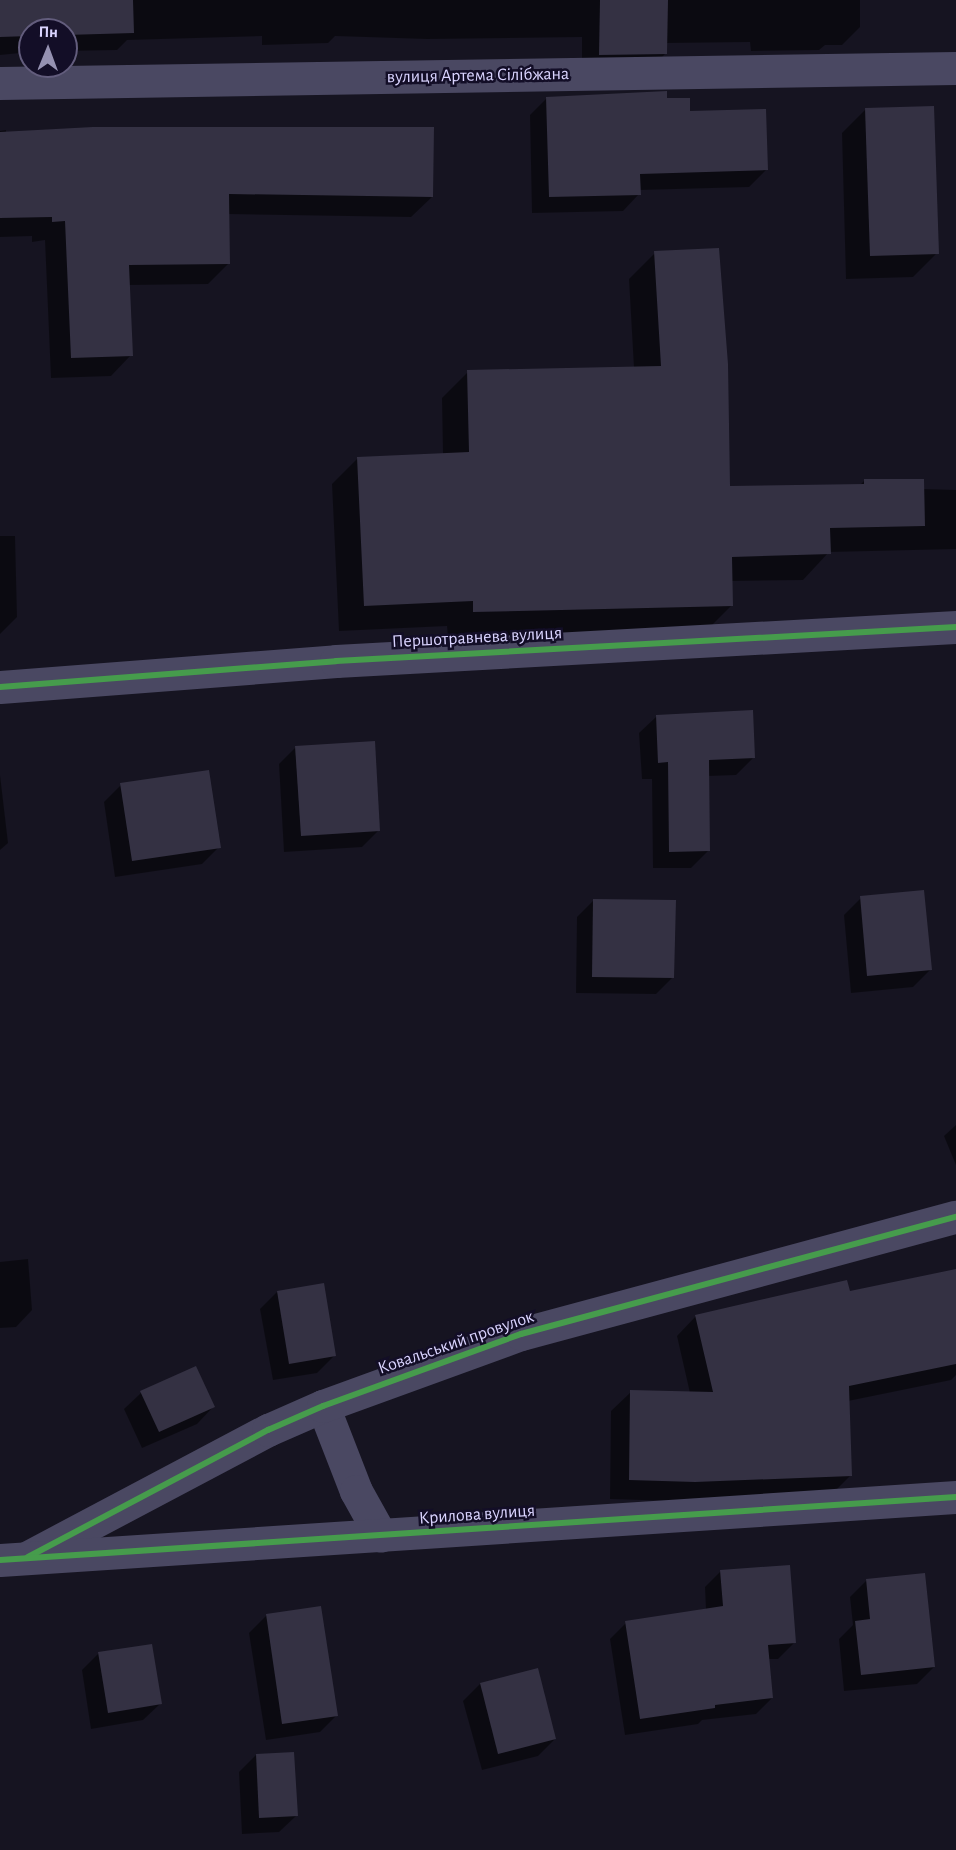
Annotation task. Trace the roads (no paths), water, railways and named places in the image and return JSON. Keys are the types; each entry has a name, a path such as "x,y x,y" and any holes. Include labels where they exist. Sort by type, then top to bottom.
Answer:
{"street":[{"name":"вулиця Артема Сілібжана","path":"0,83 956,68"},
{"name":"Першотравнева вулиця","path":"0,687 336,661 956,627"},
{"name":"Ковальський провулок","path":"14,1558 268,1430 323,1406 521,1334 956,1217"},
{"path":"323,1406 356,1491 381,1536"},
{"name":"Крилова вулиця","path":"14,1558 956,1497"}]}
